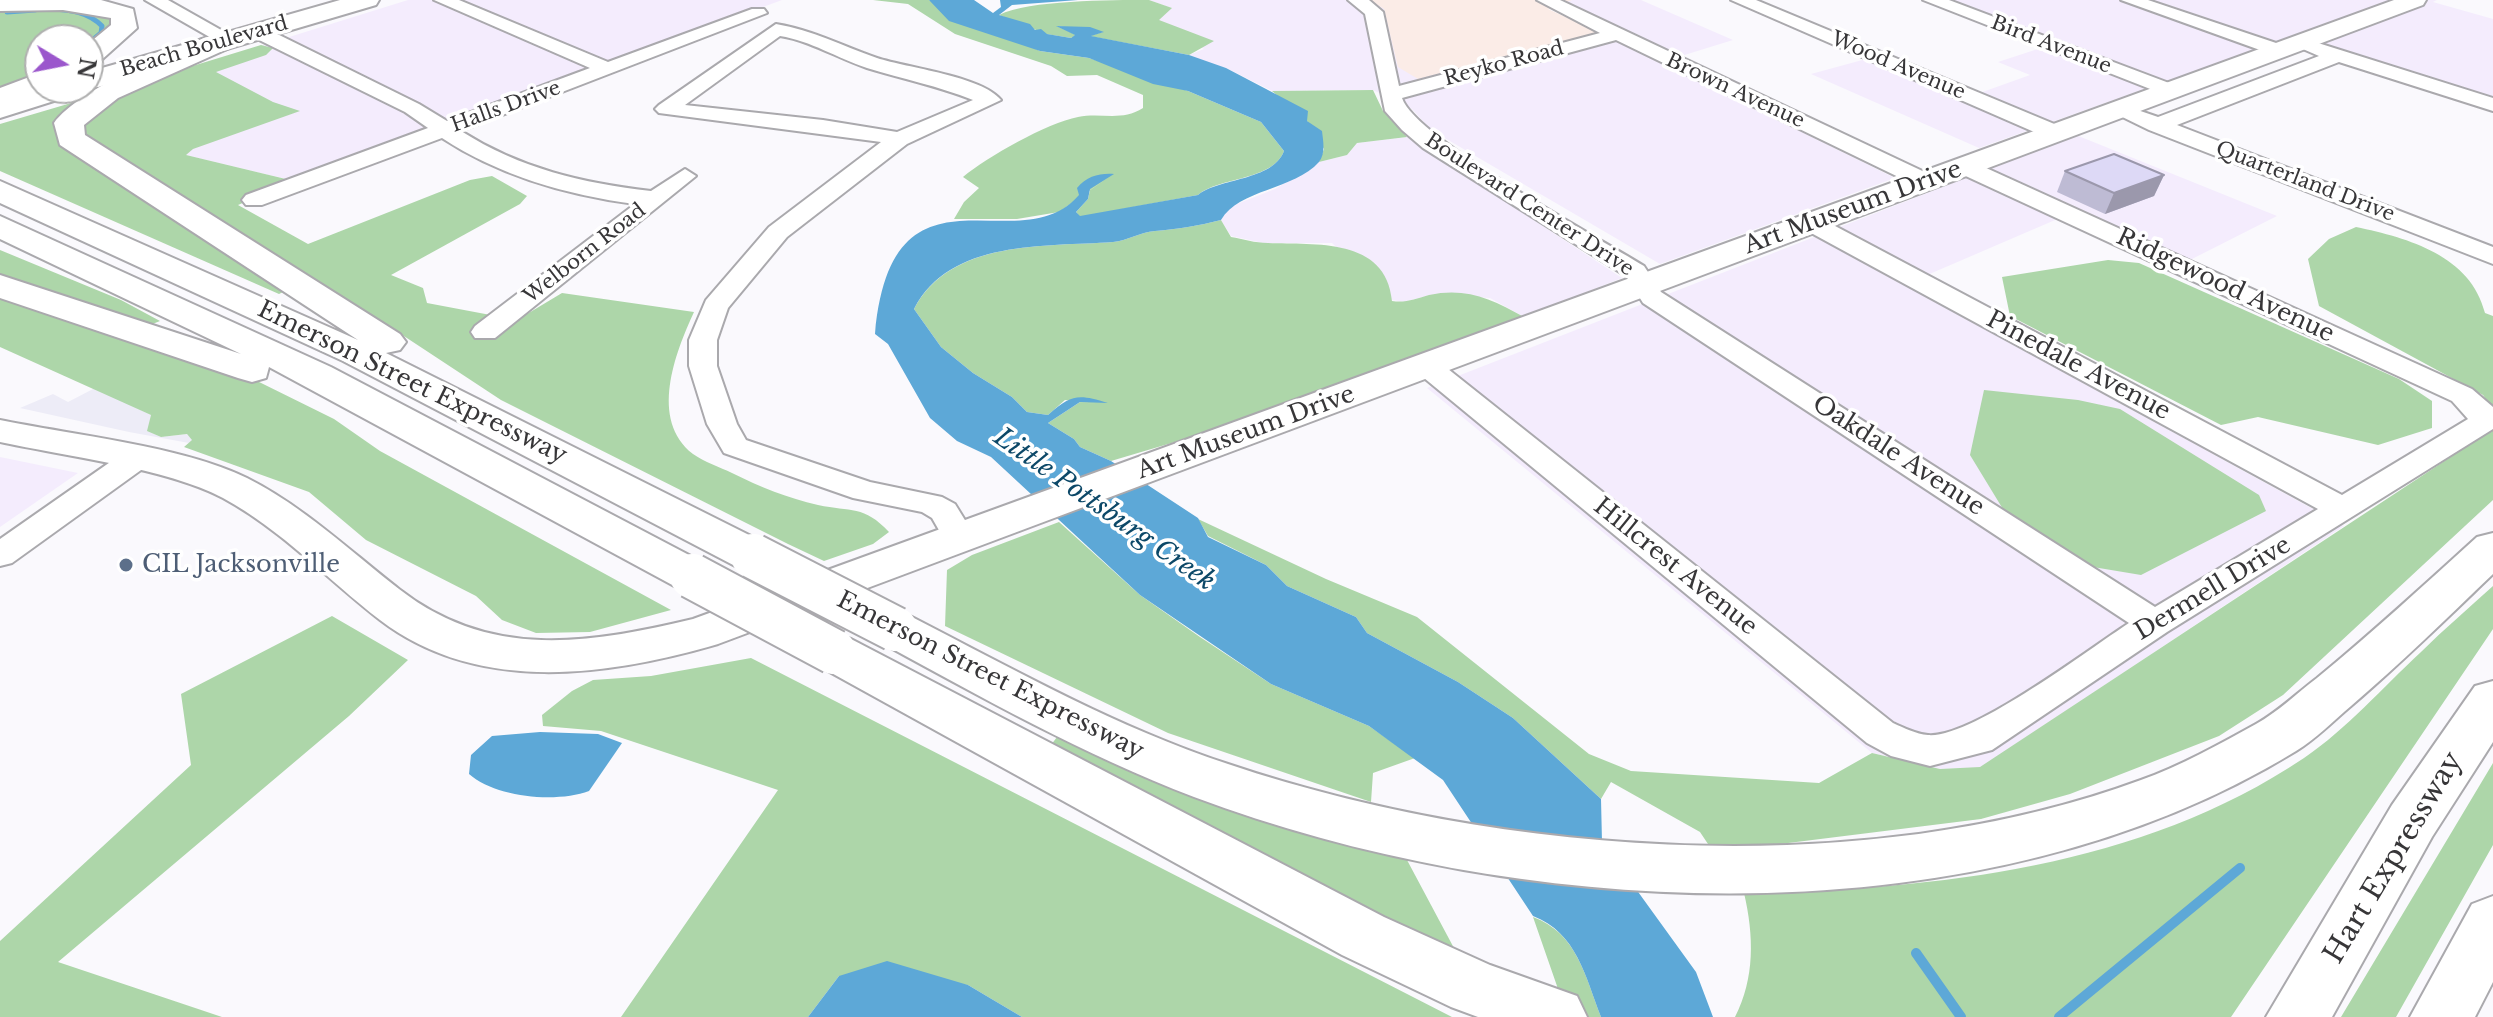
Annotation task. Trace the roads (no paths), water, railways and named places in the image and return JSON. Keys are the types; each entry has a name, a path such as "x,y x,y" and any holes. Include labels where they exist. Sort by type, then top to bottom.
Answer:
{"highway":[{"name":"Beach Boulevard","path":"104,76 367,0"},
{"path":"0,4 103,4 124,14 124,28 104,44"},
{"path":"242,35 93,101 69,123 71,139 419,363 509,430"},
{"path":"0,99 24,88"},
{"path":"0,109 24,101"},
{"name":"Emerson Street Expressway","path":"0,191 226,291 509,430 1084,728 1159,761 1268,800 1402,834 1512,852 1700,869 1834,868 1917,858 2086,825 2217,772 2280,736 2356,674 2493,548"},
{"name":"Emerson Street Expressway","path":"0,226 191,312 467,454 1256,880 1473,987 1555,1017"},
{"path":"0,286 232,361 338,408 467,454"},
{"name":"Hart Expressway","path":"2298,1017 2412,821 2493,700"},
{"path":"2442,1017 2493,922"}],"street":[{"path":"154,0 242,35 446,128 508,164 557,184 656,199"},
{"path":"443,0 609,69"},
{"name":"Boulevard Center Drive","path":"1357,0 1374,12 1396,111 1431,143 1635,271 1645,285"},
{"name":"Brown Avenue","path":"1546,0 1925,181"},
{"name":"Wood Avenue","path":"1740,0 2056,133"},
{"name":"Bird Avenue","path":"1932,0 2170,90"},
{"path":"2130,0 2289,46 2339,55 2493,105"},
{"path":"2151,0 2289,46"},
{"path":"2356,0 2402,5"},
{"name":"Art Museum Drive","path":"0,431 137,458 229,482 318,545 417,624 439,635 496,651 536,656 624,651 702,633 2402,5"},
{"name":"Halls Drive","path":"254,200 758,13"},
{"path":"899,139 823,126 666,109 776,30 804,34 872,63 937,78 991,100 899,139 778,232 715,306 703,340 703,366 722,424 735,446 864,491 931,504 944,511 960,538"},
{"name":"Reyko Road","path":"1391,95 1618,34"},
{"path":"2157,125 2339,55"},
{"name":"Quarterland Drive","path":"2117,109 2493,256"},
{"name":"Ridgewood Avenue","path":"1965,167 2462,395 2481,411"},
{"name":"Welborn Road","path":"485,332 685,176"},
{"name":"Pinedale Avenue","path":"1811,223 2345,510"},
{"name":"Oakdale Avenue","path":"1645,285 1652,297 2155,623"},
{"name":"Hillcrest Avenue","path":"1428,367 1880,733 1905,745 1930,751"},
{"name":"Dermell Drive","path":"1930,751 1978,740 2155,623 2345,510 2484,422 2481,411"},
{"path":"0,555 137,458"}],"water":[{"name":"Little Pottsburg Creek","path":"929,0 974,0 993,13 1001,7 1000,0 1078,0 1012,5 999,15 1030,24 1035,30 1041,29 1047,34 1071,38 1075,35 1056,26 1090,27 1104,32 1091,36 1189,55 1226,68 1308,111 1307,121 1322,131 1323,151 1319,162 1296,179 1240,202 1221,220 1149,232 1118,241 1030,247 975,258 951,270 930,286 914,309 941,347 973,373 1012,397 1027,412 1048,415 1063,403 1082,397 1108,403 1080,402 1048,423 1074,439 1080,447 1111,461 1198,518 1208,537 1266,565 1287,586 1356,617 1367,633 1458,682 1513,718 1601,799 1602,842 1696,972 1713,1017 1601,1017 1570,945 1560,933 1533,916 1443,780 1369,726 1271,684 1140,595 991,457 957,441 930,418 888,344 875,334 886,277 906,244 931,227 961,221 1024,220 1054,213 1079,195 1077,188 1081,184 1099,175 1114,174 1090,189 1088,199 1076,212 1080,216 1198,195 1207,189 1269,168 1284,151 1261,122 1188,91 1153,84 1089,58 1040,51 949,21"},
{"path":"540,732 598,734 622,743 589,791 576,795 544,797 510,793 469,774 471,755 492,736"},
{"path":"887,961 968,985 1022,1017 808,1017 839,976"}],"waterway":[{"path":"52,9 79,13 99,24"},
{"path":"7,12 35,10"},
{"path":"2059,1017 2240,868"},
{"path":"1916,953 1961,1017"}],"place":[{"name":"CIL Jacksonville","path":"126,565"}]}
